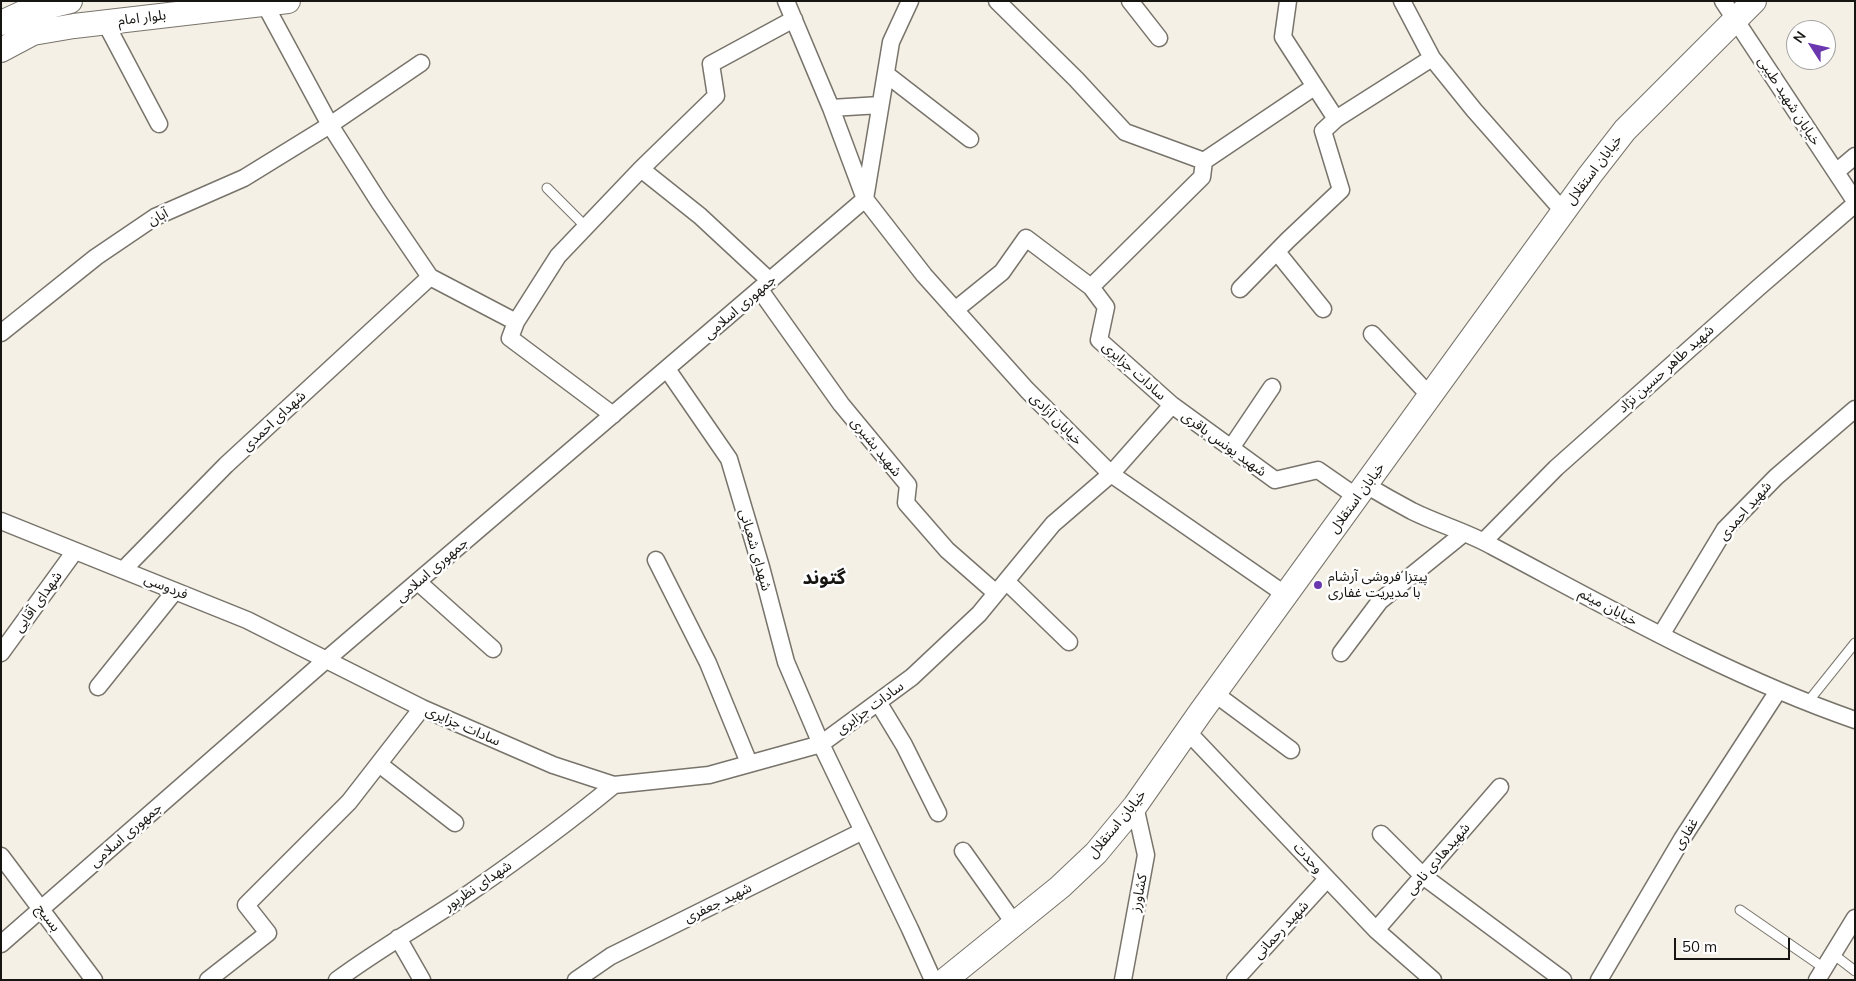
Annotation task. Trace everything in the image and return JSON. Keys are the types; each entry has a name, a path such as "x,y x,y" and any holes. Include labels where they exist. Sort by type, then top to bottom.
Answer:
{"street":[{"path":"1,23 25,12 70,1"},
{"name":"بلوار امام","path":"1,50 33,33 264,2 288,1"},
{"path":"786,1 865,200"},
{"path":"865,200 891,42 910,1"},
{"path":"997,1 1076,79 1125,132 1204,161"},
{"path":"1130,1 1159,38"},
{"path":"1288,1 1283,37 1336,119"},
{"path":"1402,1 1432,58 1474,110 1563,211"},
{"name":"خیابان استقلال","path":"945,980 1060,887 1096,853 1135,806 1214,693 1563,211 1625,130 1730,11 1754,1"},
{"path":"264,2 330,125 430,277 516,322"},
{"name":"خیابان شهید طیبی","path":"1730,11 1855,202"},
{"path":"613,416 510,338 516,322 558,256 641,169 716,96 711,64 794,19"},
{"path":"105,22 159,124"},
{"path":"1240,290 1341,190 1323,132 1336,119 1432,58"},
{"name":"آبان","path":"1,333 96,257 155,217 244,178 330,125 421,64"},
{"path":"886,74 970,140"},
{"path":"955,310 1002,272 1026,238 1091,287 1202,178 1204,161 1314,86"},
{"path":"830,108 880,105"},
{"path":"1836,172 1855,156"},
{"name":"شهید بشیری","path":"641,169 700,216 765,285 841,404 908,485 906,502 947,550 1001,587 1069,642"},
{"name":"جمهوری اسلامی","path":"1,944 327,659 865,200"},
{"name":"خیابان آزادی","path":"865,200 924,275 955,310 1027,390 1111,474 1286,595"},
{"name":"شهید طاهر حسین نژاد","path":"1484,542 1563,462 1855,202"},
{"path":"1277,252 1323,309"},
{"name":"شهدای احمدی","path":"123,570 226,465 430,277"},
{"name":"سادات جزایری","path":"327,659 422,708 552,765 614,785 709,775 821,744 912,677 979,614 1053,524 1111,474 1172,406 1099,340 1106,307 1091,287"},
{"path":"1372,334 1430,396"},
{"name":"شهدای شعبانی","path":"667,370 729,459 761,567 786,662 821,744 933,980"},
{"path":"1231,448 1272,387"},
{"name":"شهید یونس باقری","path":"1172,406 1275,480 1318,470 1362,491"},
{"name":"شهید احمدی","path":"1661,635 1725,529 1776,477 1855,410"},
{"name":"خیابان میثم","path":"1362,491 1484,542 1735,672 1807,704 1855,720"},
{"name":"فردوسی","path":"1,521 246,620 327,659"},
{"path":"1341,654 1380,601 1464,533"},
{"name":"شهدای آقایی","path":"1,652 75,551"},
{"path":"656,560 708,663 749,763"},
{"path":"418,582 493,649"},
{"path":"98,686 175,591"},
{"name":"غفاری","path":"1599,980 1682,839 1778,691"},
{"path":"1214,693 1291,750"},
{"path":"878,702 904,745 938,813"},
{"path":"208,980 268,934 246,905 349,802 422,708"},
{"name":"وحدت","path":"1187,731 1376,930 1433,980"},
{"path":"379,764 455,823"},
{"name":"شهدای نظرپور","path":"337,980 365,958 470,893 562,828 614,785"},
{"name":"شهیدهادی نامی","path":"1376,930 1500,787"},
{"name":"کشاورز","path":"1123,980 1146,855 1135,806"},
{"name":"شهید جعفری","path":"576,980 611,956 863,831"},
{"path":"1381,834 1423,876 1563,980"},
{"path":"963,851 1014,924"},
{"name":"بسیج","path":"3,863 41,909 94,980"},
{"name":"شهید رحمانی","path":"1235,980 1327,879"},
{"path":"1821,974 1855,918"},
{"path":"398,938 422,980"}],"lane":[{"path":"546,188 586,227"},
{"path":"1807,704 1855,643"},
{"path":"1740,910 1821,974"},
{"path":"1833,954 1855,971"}],"place":[{"name":"پیتزا فروشی آرشام با مدیریت غفاری","path":"1318,585"}],"district":[{"name":"گتوند","path":"824,578"}]}
